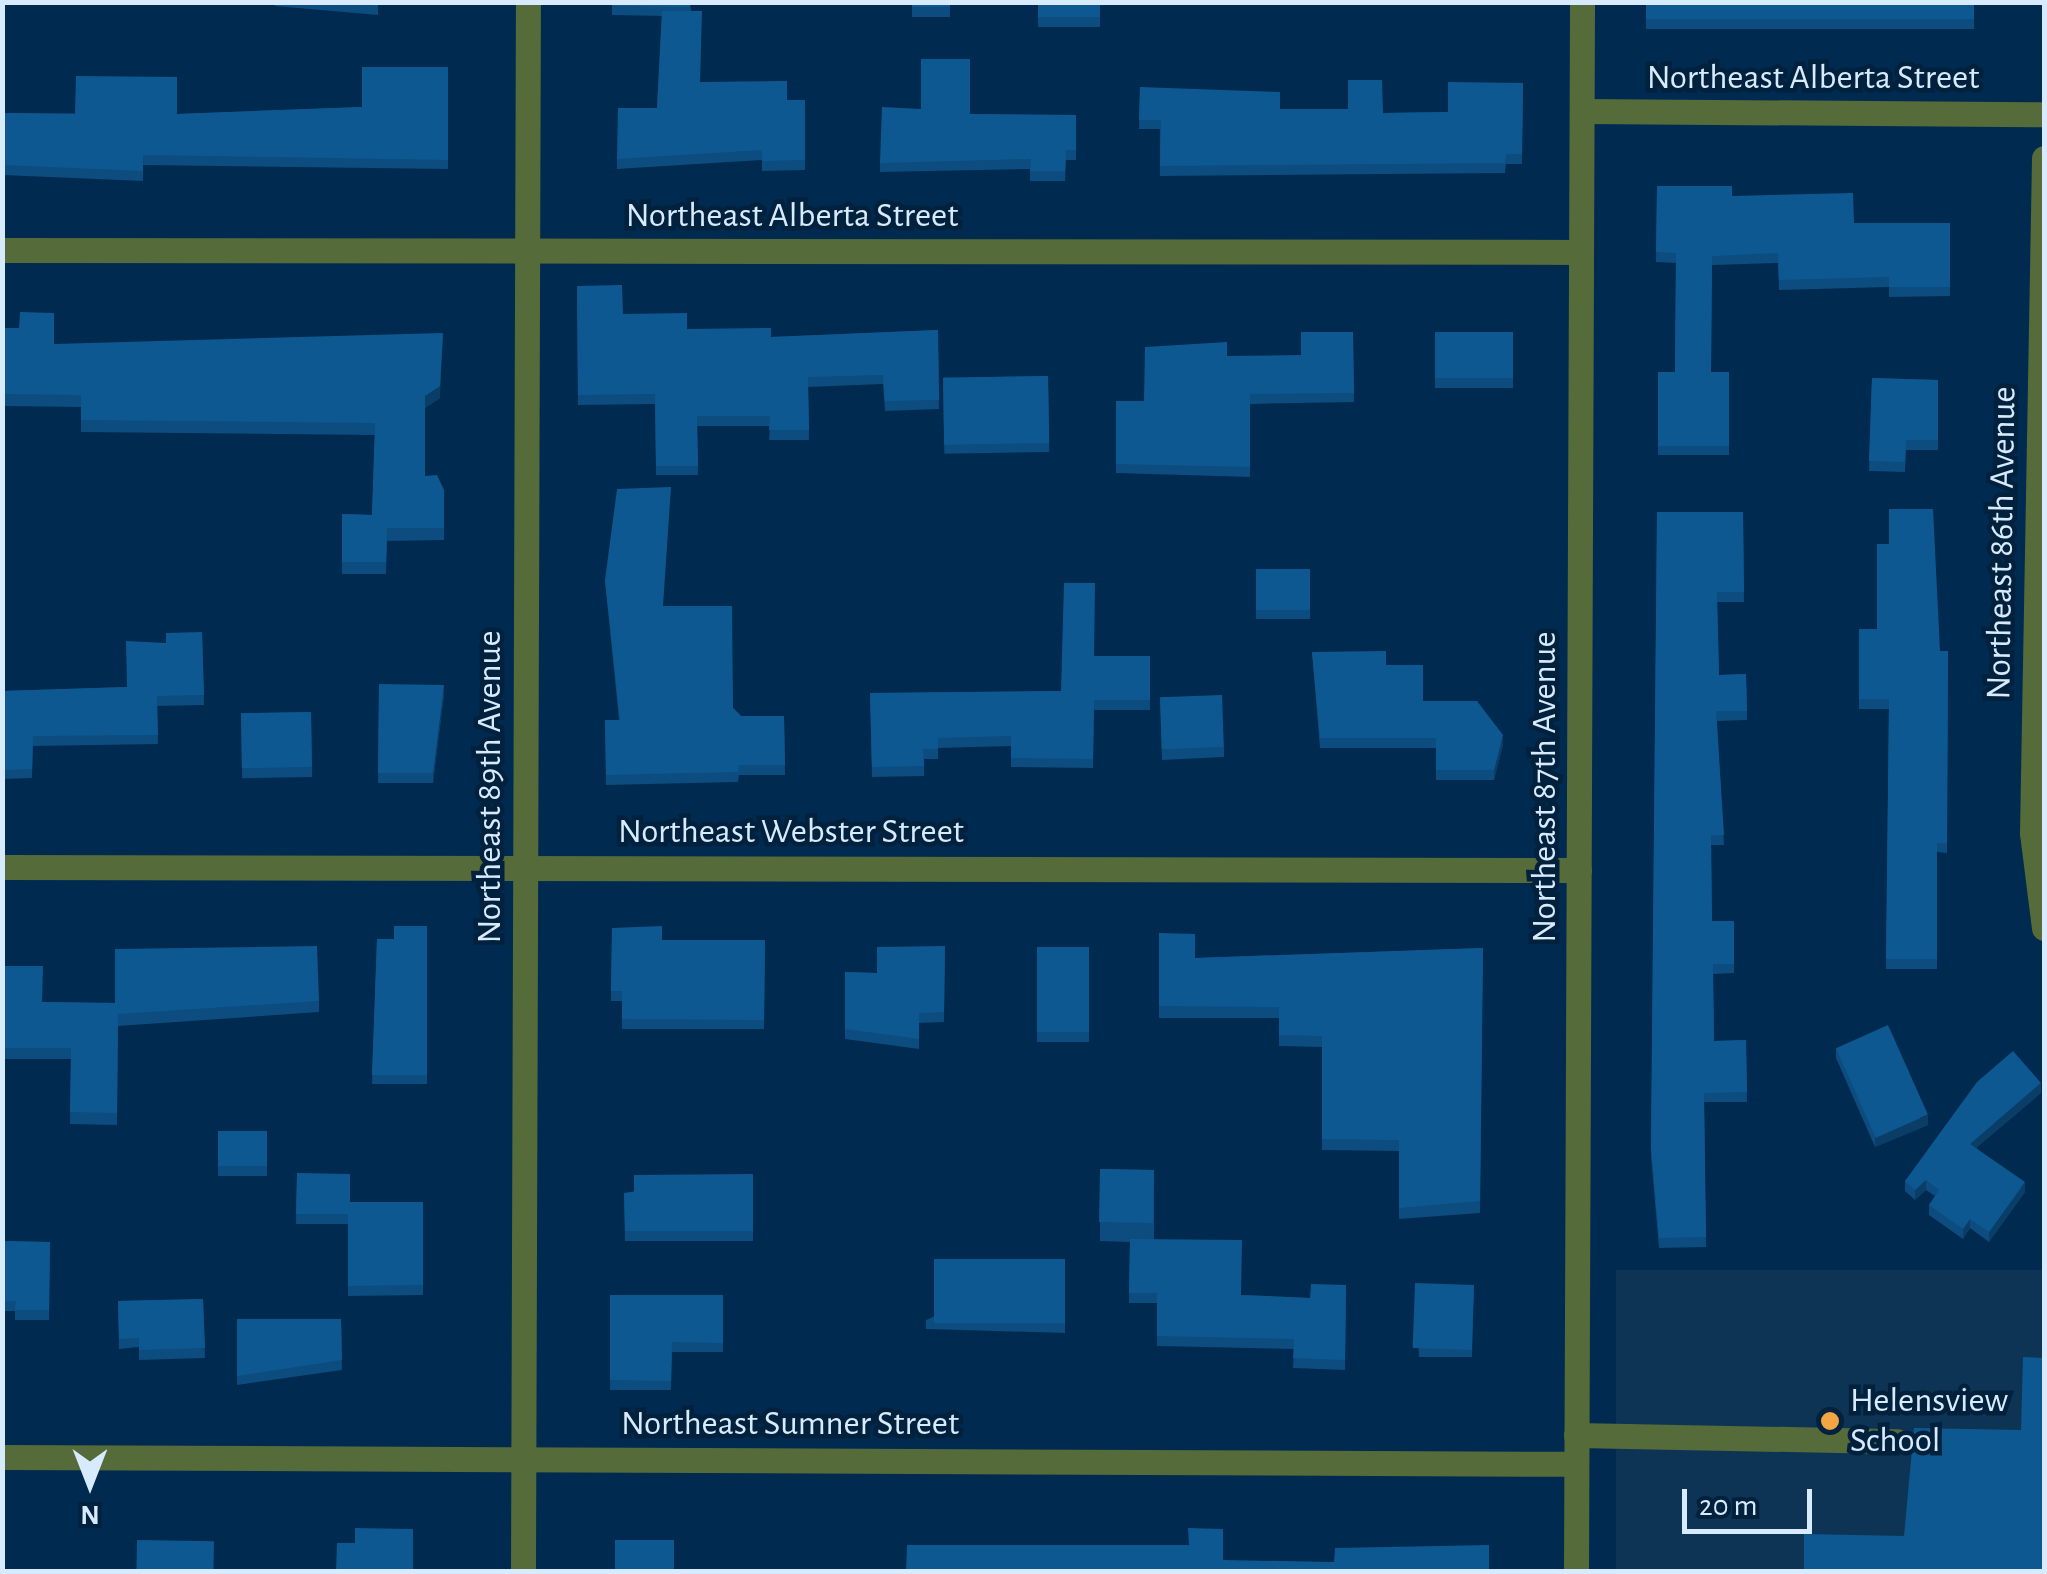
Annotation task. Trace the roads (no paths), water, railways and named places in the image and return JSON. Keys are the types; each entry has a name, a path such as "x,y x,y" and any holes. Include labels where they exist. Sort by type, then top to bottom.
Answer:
{"street":[{"name":"Northeast 89th Avenue","path":"523,1572 528,2"},
{"name":"Northeast 87th Avenue","path":"1576,1572 1582,2"},
{"name":"Northeast Alberta Street","path":"1582,112 2044,114"},
{"name":"Northeast 86th Avenue","path":"2044,158 2040,573 2032,833 2044,928"},
{"name":"Northeast Alberta Street","path":"2,250 1581,252"},
{"name":"Northeast Webster Street","path":"2,867 1579,870"},
{"path":"1576,1435 1898,1441"},
{"name":"Northeast Sumner Street","path":"2,1457 1576,1464"}],"place":[{"name":"Helensview School","path":"1830,1421"}]}
